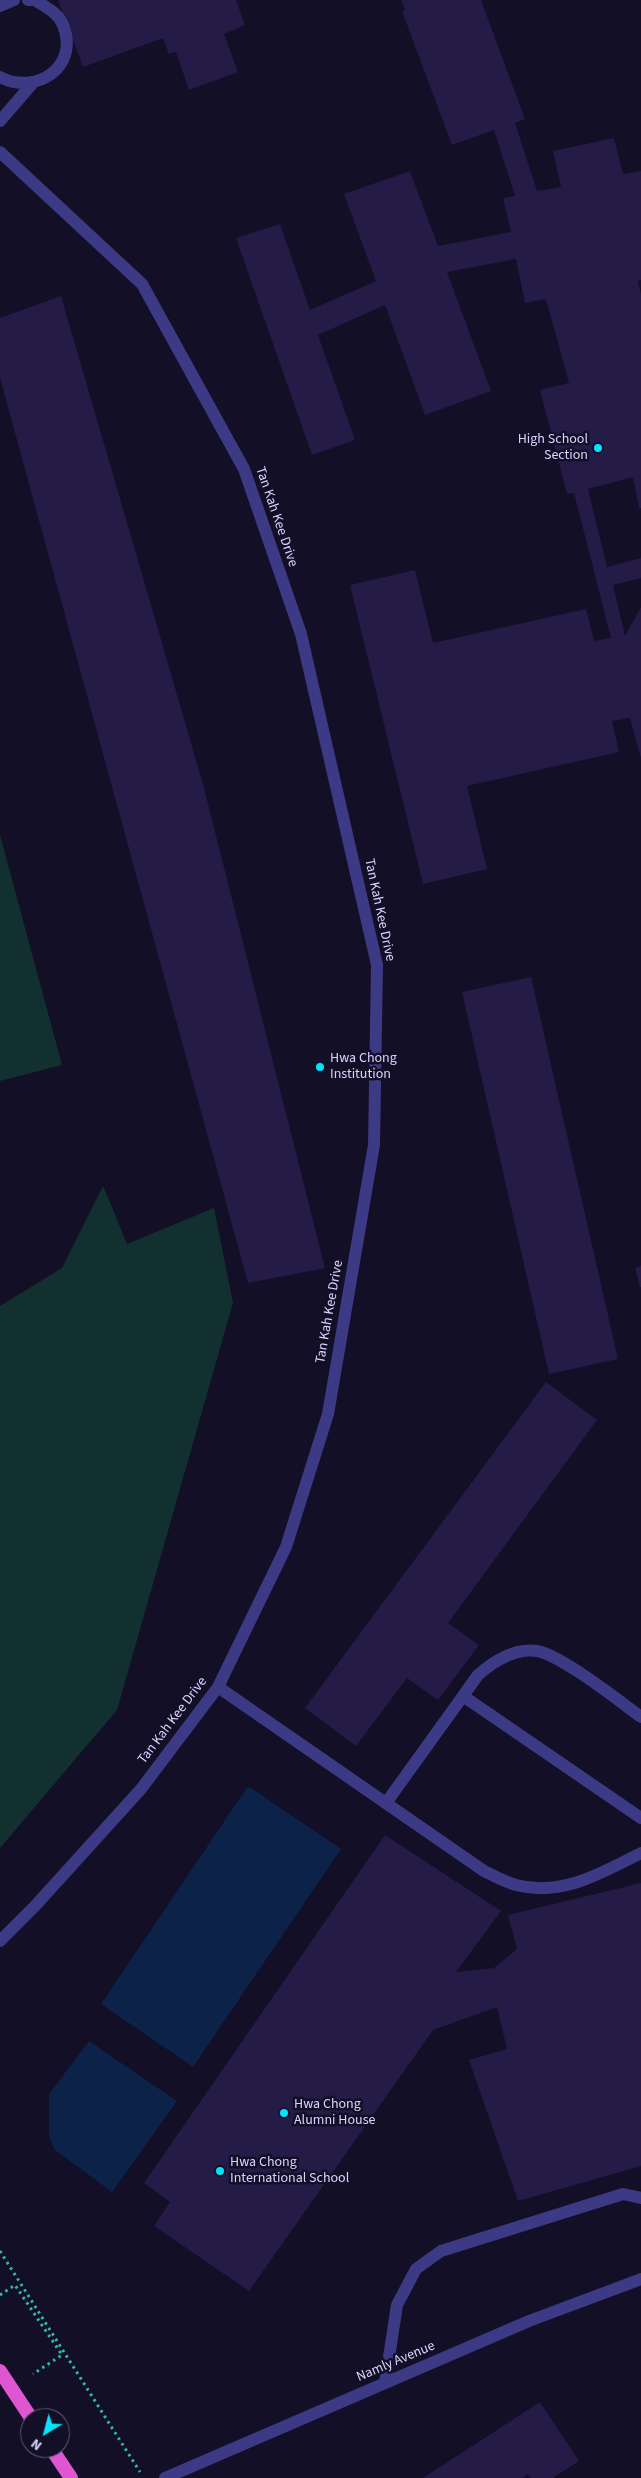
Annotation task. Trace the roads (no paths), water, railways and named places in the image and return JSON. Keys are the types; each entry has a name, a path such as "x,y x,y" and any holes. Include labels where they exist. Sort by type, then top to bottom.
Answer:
{"highway":[{"path":"0,2371 24,2408"},
{"path":"58,2458 71,2478"}],"street":[{"path":"0,6 14,0"},
{"path":"0,121 32,84 49,76 62,62 67,44 63,25 51,9 35,0 28,0"},
{"path":"0,77 13,84 32,84"},
{"name":"Tan Kah Kee Drive","path":"0,152 142,284 244,469 301,634 377,964 374,1145 328,1414 286,1547 218,1686 141,1789 36,1906 0,1941"},
{"path":"386,1803 478,1675 493,1662 520,1652 537,1651 555,1658 641,1717"},
{"path":"218,1686 484,1871 516,1885 551,1889 582,1882 641,1853"},
{"path":"463,1696 641,1818"},
{"path":"385,2383 398,2305 416,2269 441,2251 623,2194 641,2198"},
{"name":"Namly Avenue","path":"165,2478 529,2321 641,2279"}],"water":[{"path":"248,1786 341,1849 193,2067 101,2004"},
{"path":"89,2041 177,2101 112,2192 55,2150 49,2137 49,2094"}],"place":[{"name":"High School Section","path":"598,448"},
{"name":"Hwa Chong Institution","path":"320,1067"},
{"name":"Hwa Chong Alumni House","path":"284,2113"},
{"name":"Hwa Chong International School","path":"220,2171"}]}
